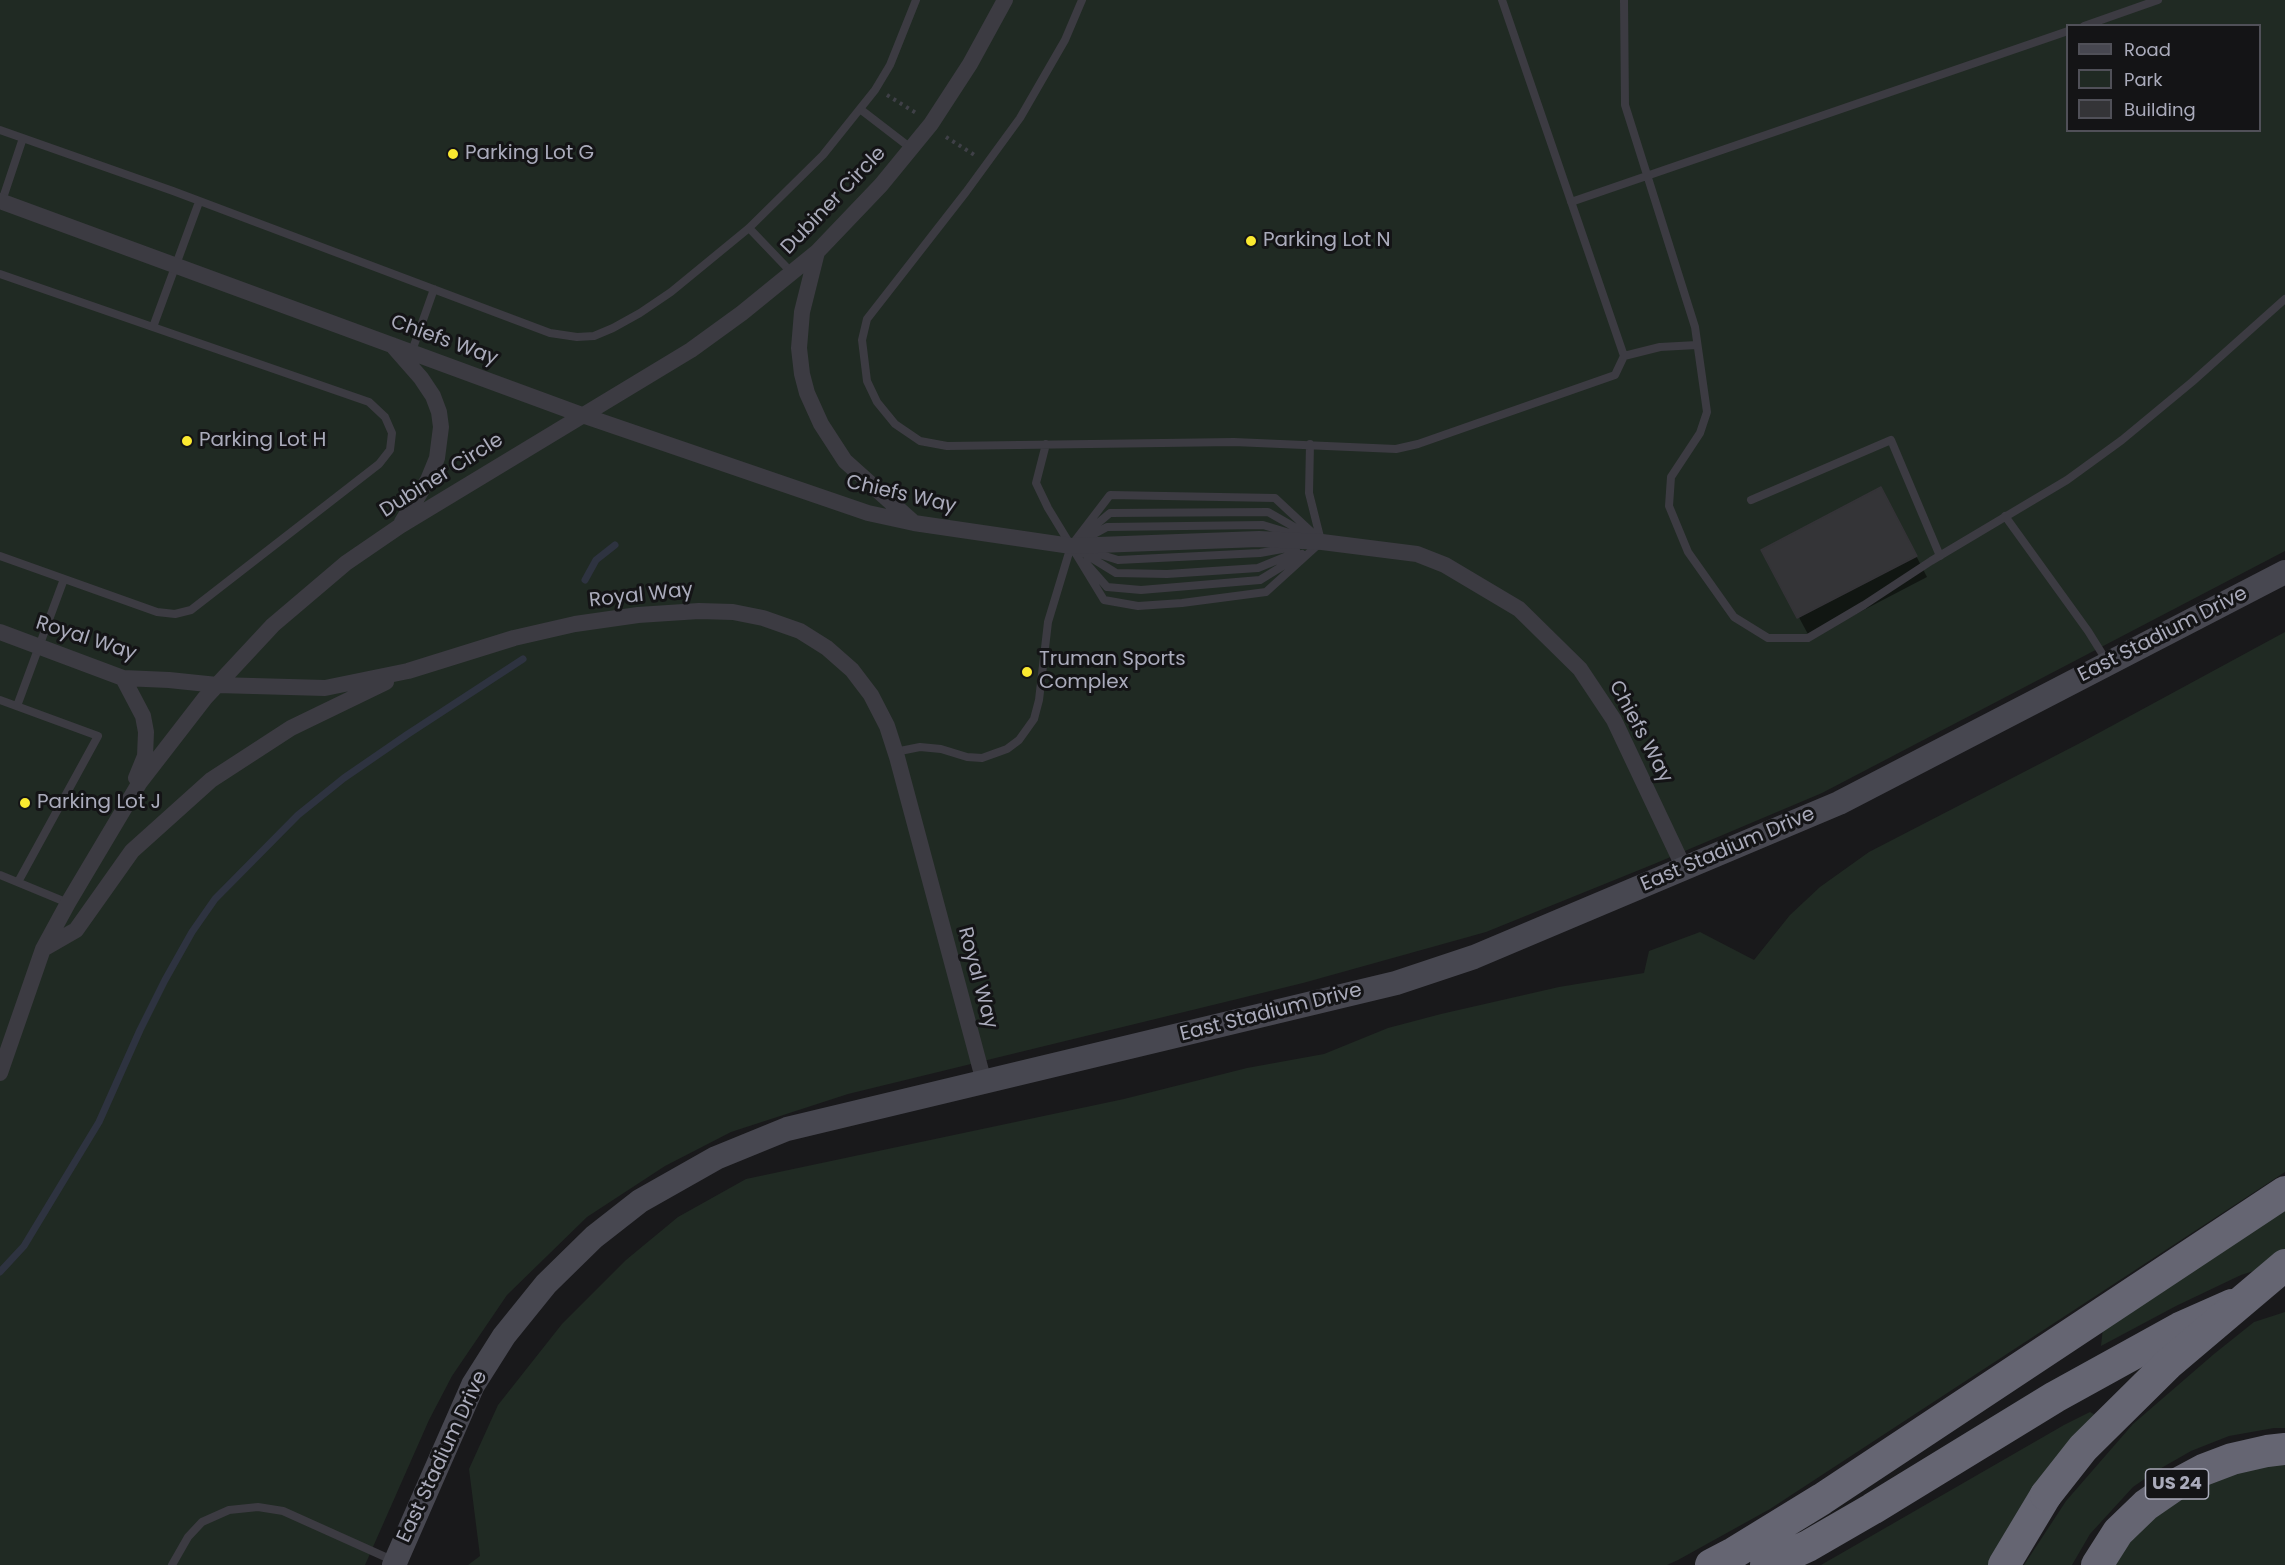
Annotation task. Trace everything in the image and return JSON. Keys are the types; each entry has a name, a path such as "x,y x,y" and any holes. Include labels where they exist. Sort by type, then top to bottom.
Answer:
{"highway":[{"path":"1711,1565 1734,1554 1822,1499 2285,1192"},
{"path":"2004,1565 2046,1495 2084,1448 2159,1372 2285,1265"},
{"path":"1766,1565 1826,1535 2055,1397 2180,1328 2285,1282"},
{"name":"US 24","path":"2097,1565 2118,1532 2146,1505 2175,1485 2203,1470 2232,1459 2285,1449"}],"main road":[{"name":"East Stadium Drive","path":"395,1563 473,1385 504,1336 546,1284 594,1237 640,1201 716,1158 787,1129 1396,983 1474,957 1839,803 2285,572"}],"street":[{"name":"Dubiner Circle","path":"1,1064 43,949 125,808 165,749 217,685 273,625 346,563 400,526 691,350 792,274 817,252 881,185 912,148 949,99 1005,0"},
{"name":"Chiefs Way","path":"1,204 178,265 582,415 868,513 914,523 1071,546 1259,539 1322,542 1417,554 1445,565 1519,609 1580,669 1614,720 1684,868"},
{"path":"817,252 802,312 799,348 807,393 820,424 845,461 914,523"},
{"path":"390,343 421,378 433,396 439,412 441,427 437,458 428,480 400,526"},
{"name":"Royal Way","path":"0,632 123,678 217,685 325,688 408,671 514,638 575,624 638,615 699,611 733,612 763,618 800,631 827,648 852,670 871,695 886,726 984,1082"},
{"path":"43,949 76,930 132,851 211,780 291,728 408,671"},
{"path":"123,678 143,716 146,732 145,756 125,808"}],"lane":[{"path":"0,130 556,334 577,337 594,336 640,313 671,292 749,228 823,155 875,90 890,65 916,0"},
{"path":"1082,0 1065,40 1020,118 867,320 862,340 867,381 877,402 895,424 920,441 947,446 1212,442 1396,449 1418,444 1615,375 1624,356 1502,0"},
{"path":"1624,0 1625,105 1695,327 1707,412 1700,433 1671,477 1669,506 1688,552 1734,617 1768,638 1808,638 2067,480 2122,440 2192,382 2285,299"},
{"path":"2090,24 2158,0"},
{"path":"1571,202 2066,31"},
{"path":"860,109 912,148"},
{"path":"1,204 23,138"},
{"path":"153,327 178,265 199,202"},
{"path":"749,228 792,274"},
{"path":"0,274 369,402 385,417 392,433 390,450 379,464 191,610 176,614 157,612 0,556"},
{"path":"412,351 434,289"},
{"path":"1624,356 1660,347 1697,345"},
{"path":"1751,500 1891,440 1940,556"},
{"path":"1046,444 1036,483 1048,508 1104,600 1138,606 1182,603 1266,592 1322,542"},
{"path":"1310,444 1310,493 1322,542"},
{"path":"895,752 920,747 982,758 1007,749 1019,740 1034,718 1039,700 1048,622 1071,546 1110,495 1275,498 1322,542"},
{"path":"1071,546 1110,513 1268,512 1322,542"},
{"path":"2005,516 2088,631 2108,664"},
{"path":"1071,546 1107,587 1141,590 1260,580 1322,542"},
{"path":"1071,546 1116,573 1167,574 1258,568 1322,542"},
{"path":"17,706 64,579"},
{"path":"0,700 98,736 18,882"},
{"path":"0,875 68,903"},
{"path":"172,1565 188,1537 202,1522 229,1510 258,1506 283,1511 395,1563"}],"path":[{"path":"886,94 916,114"},
{"path":"946,136 987,164"}],"green space":[{"name":"Truman Sports Complex","path":"0,0 2285,0 2285,551 1822,793 1486,932 1303,983 848,1094 731,1132 665,1166 587,1217 507,1295 452,1376 429,1420 365,1565 0,1565"},
{"path":"2285,632 2285,1172 1770,1509 1678,1560 1667,1565 468,1565 480,1556 469,1469 498,1405 562,1324 626,1260 678,1217 746,1179 1124,1099 1247,1068 1324,1054 1388,1028 1441,1014 1559,987 1644,973 1649,951 1700,932 1754,960 1790,915 1820,887 1869,852 2082,742"},
{"path":"2285,1205 2285,1256 2276,1264 2241,1275 2101,1346 2103,1327"},
{"path":"2285,1312 2285,1428 2229,1436 2191,1451 2133,1487 2090,1534 2072,1565 2024,1565 2066,1501 2133,1424 2254,1322"},
{"path":"2090,1412 2097,1416 1990,1565 1821,1565 2064,1425"},
{"path":"2285,1464 2285,1565 2108,1565 2128,1538 2184,1493 2238,1470"}],"building":[{"path":"1881,487 1917,556 1797,618 1761,550"}],"waterway":[{"path":"585,580 596,560 615,545"},
{"path":"0,1272 24,1246 99,1122 165,980 192,932 215,899 298,815 344,778 523,659"}],"place":[{"name":"Parking Lot G","path":"453,154"},
{"name":"Parking Lot N","path":"1251,241"},
{"name":"Parking Lot H","path":"187,441"},
{"name":"Truman Sports Complex","path":"1027,672"},
{"name":"Parking Lot J","path":"25,803"}]}
